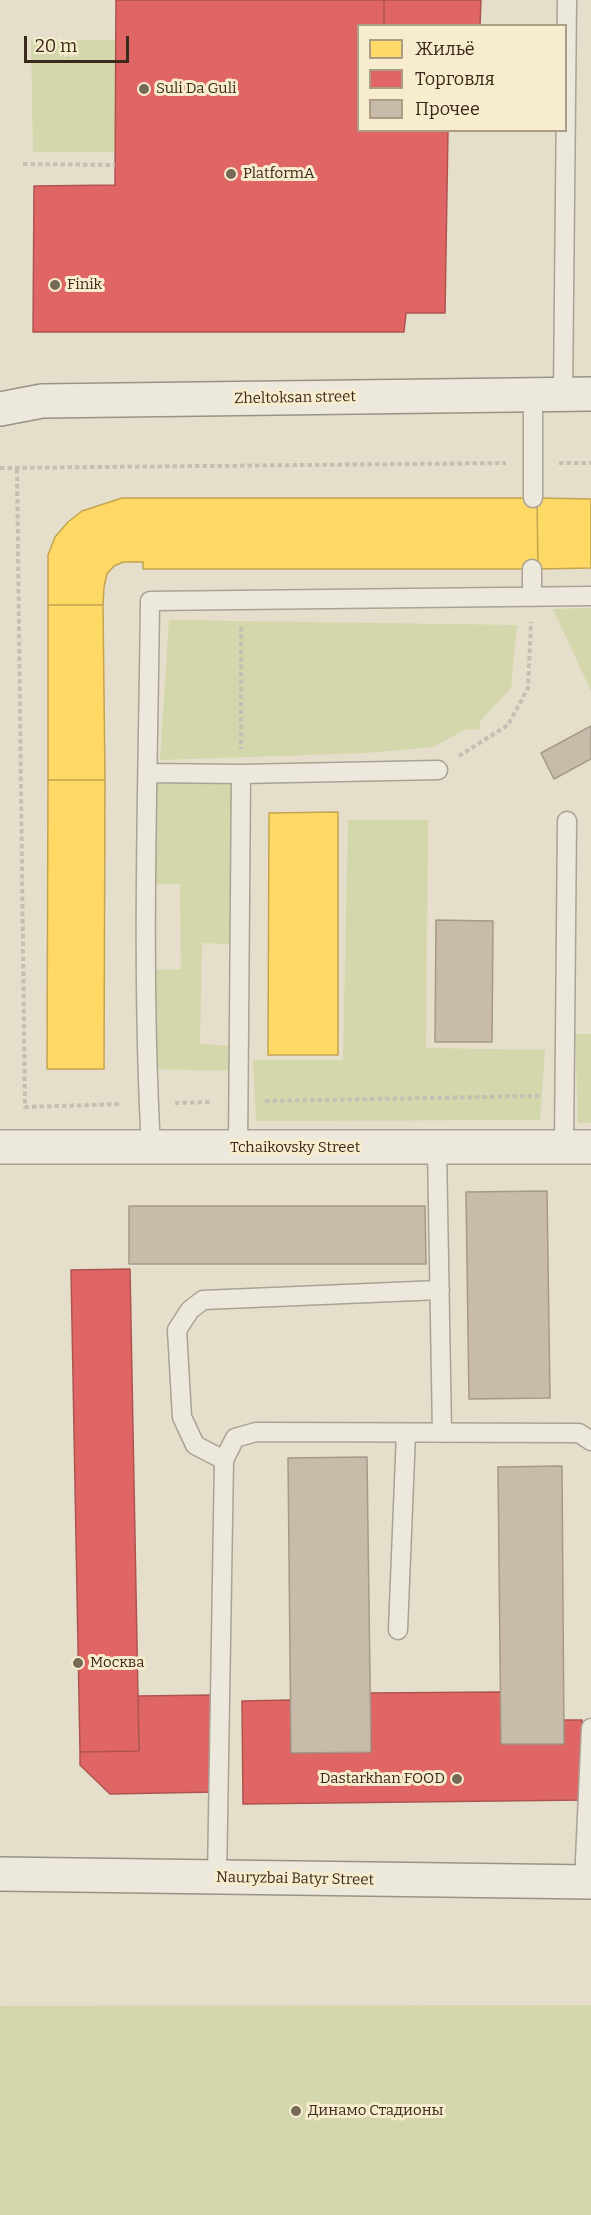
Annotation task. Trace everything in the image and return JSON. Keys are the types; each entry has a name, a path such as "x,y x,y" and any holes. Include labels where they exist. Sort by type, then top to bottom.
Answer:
{"main road":[{"name":"Zheltoksan street","path":"0,409 42,400 562,394"},
{"name":"Tchaikovsky Street","path":"0,1147 578,1148"},
{"name":"Nauryzbai Batyr Street","path":"0,1874 587,1882"}],"lane":[{"path":"567,0 567,24"},
{"path":"533,498 534,463 562,394 565,132"},
{"path":"532,569 532,597"},
{"path":"151,1148 148,1103 145,884 150,601 591,596"},
{"path":"148,773 241,774 438,770"},
{"path":"238,1148 241,774"},
{"path":"567,821 564,1096 578,1148"},
{"path":"437,1148 442,1433"},
{"path":"224,1460 195,1444 182,1417 177,1330 189,1310 203,1300 440,1290"},
{"path":"217,1878 224,1460 235,1438 256,1432 579,1433 591,1440"},
{"path":"398,1630 406,1433"},
{"path":"587,1882 591,1728"}],"path":[{"path":"23,165 116,165"},
{"path":"0,468 17,470 275,464 591,463"},
{"path":"17,470 26,1107 564,1096"},
{"path":"438,770 508,724 528,688 532,597"},
{"path":"241,600 241,774"}],"green space":[{"path":"116,40 115,152 33,152 31,41"},
{"path":"591,608 591,691 553,609"},
{"path":"169,620 517,625 511,688 480,721 480,729 464,730 433,747 366,753 160,760"},
{"path":"156,778 235,780 231,944 202,943 200,1044 234,1046 233,1071 152,1069 153,970 181,969 180,884 151,884"},
{"path":"348,820 428,820 426,1048 545,1050 540,1120 256,1121 253,1060 343,1060"},
{"path":"575,1034 591,1034 591,1123 578,1123"},
{"name":"Динамо Стадионы","path":"591,2005 591,2215 0,2215 0,2006"}],"building: Жильё":[{"path":"122,498 537,498 538,569 143,569 143,562 123,562 114,566 107,574 103,605 48,605 48,555 55,537 82,511"},
{"path":"537,498 591,499 591,568 538,569"},
{"path":"48,605 103,605 105,780 48,780"},
{"path":"48,780 105,780 104,1069 47,1069"},
{"path":"338,812 338,1055 268,1055 269,813"}],"building: Торговля":[{"path":"116,0 384,0 384,24 357,24 357,132 448,132 445,313 406,313 404,332 33,332 34,186 115,185"},
{"path":"384,0 481,0 480,24 384,24"},
{"path":"130,1269 139,1751 80,1752 71,1270"},
{"path":"501,1692 501,1744 564,1744 564,1720 582,1720 583,1800 243,1804 242,1701 291,1700 291,1753 371,1752 370,1693"},
{"path":"214,1695 216,1792 110,1794 80,1765 80,1752 139,1751 138,1696"}],"building: Прочее":[{"path":"591,726 591,759 554,779 541,753"},
{"path":"436,920 493,921 492,1042 435,1042"},
{"path":"547,1191 550,1398 469,1399 466,1192"},
{"path":"129,1206 425,1206 426,1264 129,1264"},
{"path":"367,1457 371,1752 291,1753 288,1458"},
{"path":"562,1466 564,1744 501,1744 498,1467"}],"place":[{"name":"Suli Da Guli","path":"144,89"},
{"name":"PlatformA","path":"231,174"},
{"name":"Finik","path":"55,285"},
{"name":"Москва","path":"78,1663"},
{"name":"Dastarkhan FOOD","path":"457,1779"},
{"name":"Динамо Стадионы","path":"296,2111"}]}
